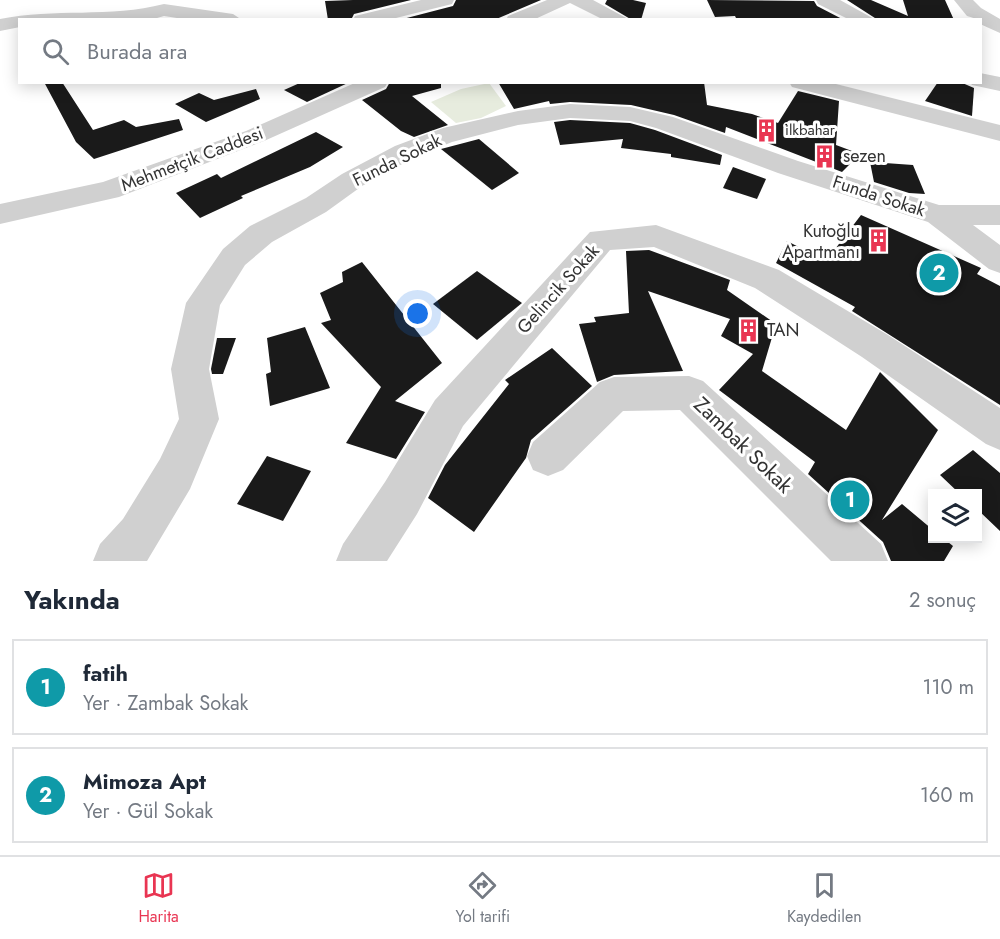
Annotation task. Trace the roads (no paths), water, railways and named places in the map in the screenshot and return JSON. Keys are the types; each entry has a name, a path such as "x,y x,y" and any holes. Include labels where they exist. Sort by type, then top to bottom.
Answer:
{"street":[{"path":"370,18 445,0"},
{"path":"520,18 563,0"},
{"path":"578,0 617,18"},
{"path":"825,0 863,18"},
{"path":"963,0 974,12 1000,27"},
{"path":"101,18 137,17 173,3 226,18"},
{"path":"0,25 18,21"},
{"path":"982,80 1000,84"},
{"name":"Mehmetçik Caddesi","path":"0,214 109,190 255,136 372,84"},
{"path":"807,84 960,125 1000,133"},
{"name":"Funda Sokak","path":"117,561 139,534 175,474 199,419 190,369 202,303 234,256 261,234 404,152 443,136 518,118 570,111 630,114 673,125 788,167 938,215"},
{"path":"938,215 1000,215"},
{"path":"938,215 1000,261"},
{"name":"Gelincik Sokak","path":"360,561 401,498 449,413 601,240 656,236 767,279 875,346 1000,431"},
{"name":"Zambak Sokak","path":"548,456 614,394 689,393 864,561"}],"place":[{"name":"ilkbahar","path":"767,130"},
{"name":"sezen","path":"825,156"},
{"name":"Kutoğlu Apartmanı","path":"878,241"},
{"name":"Mimoza Apt","path":"939,273"},
{"name":"TAN","path":"749,330"},
{"name":"fatih","path":"850,500"}]}
